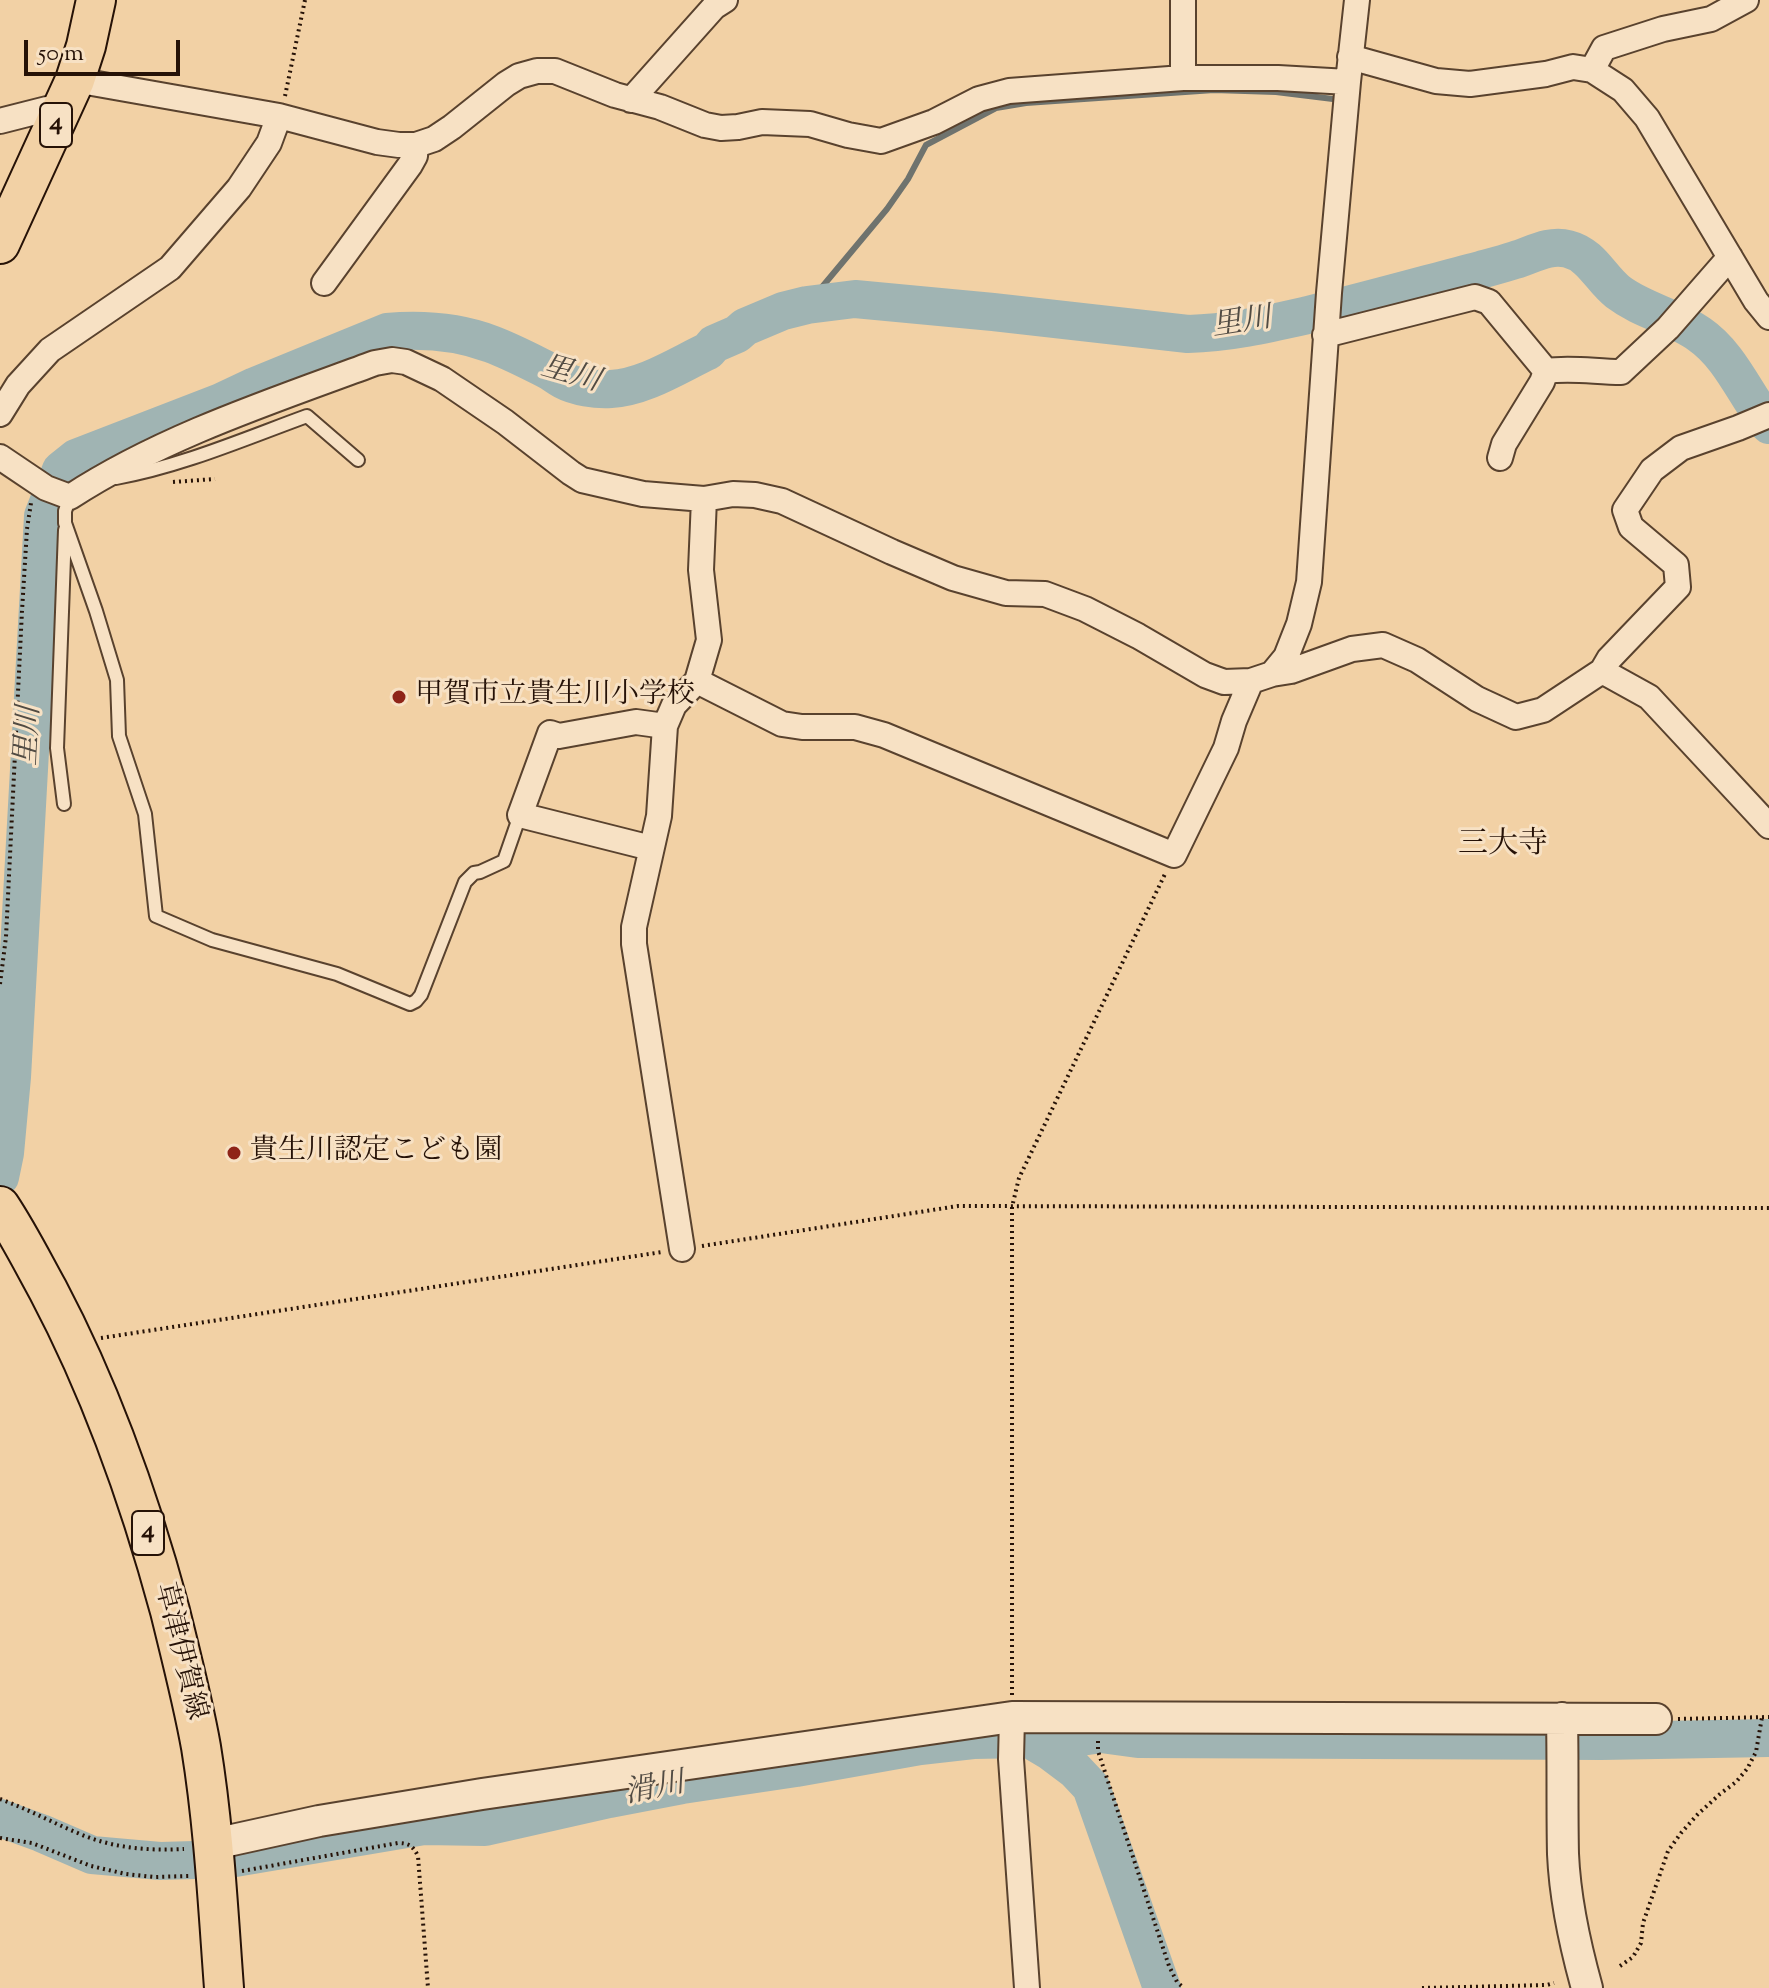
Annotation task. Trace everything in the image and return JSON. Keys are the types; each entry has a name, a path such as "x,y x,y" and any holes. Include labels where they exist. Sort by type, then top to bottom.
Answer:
{"main road":[{"name":"4","path":"0,244 75,80 96,0"},
{"name":"草津伊賀線","path":"10,1220 75,1342 114,1434 152,1544 201,1746 215,1861 224,1988"}],"street":[{"path":"631,100 714,7 725,0"},
{"path":"1183,0 1183,78"},
{"path":"697,681 782,724 855,727 884,735 1174,855 1226,748 1234,721 1262,677 1286,657 1299,624 1309,582 1329,293 1357,0"},
{"path":"1592,70 1604,48 1663,29 1711,19 1746,0"},
{"path":"1350,57 1436,81 1470,84 1546,74 1573,67 1592,70 1623,90 1647,118 1756,301 1769,317"},
{"path":"75,80 279,116 377,142 416,145 434,139 452,127 519,76 537,71 555,71 705,125 721,128 762,122 810,124 881,141 934,122 979,99 1009,91 1183,78 1348,82"},
{"path":"0,121 47,109 60,116"},
{"path":"0,414 18,385 50,350 170,268 239,188 269,143 279,116"},
{"path":"324,283 410,165 416,145"},
{"path":"1546,371 1561,368 1621,372 1668,328 1730,257"},
{"path":"1326,331 1475,297 1489,302 1546,371"},
{"path":"0,457 54,490 93,482 157,449 261,405 375,363 392,360 406,362 442,379 582,480 643,494 704,499 733,494 755,495 782,501 953,578 1006,593 1045,594 1085,609 1205,675 1224,682 1291,671 1352,649 1383,645 1417,660 1477,699 1516,717 1543,710 1602,671 1609,659 1678,587 1676,565 1631,527 1625,510 1652,470 1681,448 1762,418"},
{"path":"1500,458 1504,444 1546,371"},
{"path":"682,1249 634,944 634,927 659,816 665,726 674,705 697,681 709,640 701,570 704,499"},
{"path":"1602,671 1649,697 1769,826"},
{"path":"651,848 520,815 550,733 559,736 636,722 665,726"},
{"path":"1562,1718 1563,1856 1571,1922 1587,1988"},
{"path":"215,1861 319,1821 482,1794 1011,1725 1098,1719 1656,1719"},
{"path":"1011,1725 1027,1988"}],"lane":[{"path":"93,482 193,458 307,416 358,460"},
{"path":"54,490 65,511 57,748 64,804"},
{"path":"65,523 117,680 119,736 145,814 156,916 212,940 337,974 410,1004 421,995 465,882 474,873 504,861 520,815"}],"path":[{"path":"279,116 305,0"},
{"path":"0,984 6,937 27,529 54,490"},
{"path":"1011,1725 1012,1207 1019,1178 1174,855"},
{"path":"75,1342 958,1206 1769,1208"},
{"path":"1620,1966 1633,1957 1641,1943 1643,1923 1668,1851 1698,1814 1747,1769 1756,1752 1762,1717"},
{"path":"1656,1719 1769,1717"},
{"path":"1098,1719 1098,1751 1169,1966 1177,1982 1184,1988"},
{"path":"0,1799 81,1835 112,1845 182,1850 215,1861"},
{"path":"0,1838 32,1843 91,1866 154,1877 215,1861 407,1843 418,1856 428,1988"},
{"path":"1422,1988 1554,1983"}],"waterway":[{"path":"807,305 887,209 926,145 996,108 1026,103 1214,90 1276,92 1333,99"},
{"name":"里川","path":"0,1177 12,1077 43,516 61,470 76,458 221,402 387,332 426,331 466,337 505,350 574,384 611,389 649,380 708,351 714,344 745,327 807,305 855,299 1188,334 1203,333 1248,328 1308,315 1554,248 1568,249 1583,256 1618,292 1689,328 1710,343 1729,365 1769,425"},
{"path":"1029,1739 1101,1734 1138,1739 1601,1741 1769,1738"},
{"name":"滑川","path":"0,1818 92,1855 160,1861 229,1859 424,1826 485,1827 682,1785 920,1746 973,1740 1029,1739 1075,1770 1091,1787 1162,1988"}],"place":[{"name":"甲賀市立貴生川小学校","path":"399,697"},
{"name":"貴生川認定こども園","path":"234,1153"}],"district":[{"name":"三大寺","path":"1503,847"}]}
